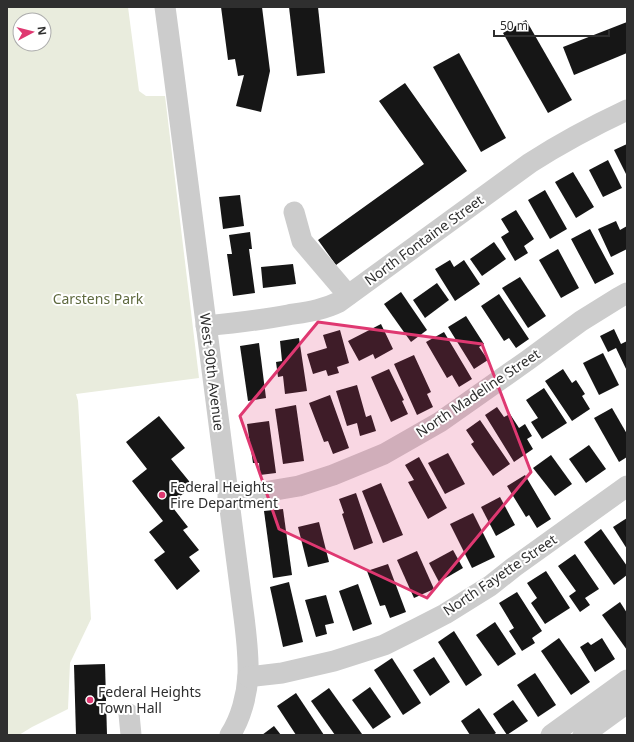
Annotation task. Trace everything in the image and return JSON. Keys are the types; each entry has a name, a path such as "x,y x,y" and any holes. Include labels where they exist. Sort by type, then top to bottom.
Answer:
{"street":[{"name":"West 90th Avenue","path":"165,7 248,653 248,677 246,691 241,711 230,735"},
{"name":"North Fontaine Street","path":"206,326 313,311 339,302 530,163 560,144 627,110"},
{"path":"294,212 302,241 348,295"},
{"name":"North Madeline Street","path":"228,498 299,486 333,475 384,454 440,422 581,321 627,293"},
{"name":"North Fayette Street","path":"248,677 282,673 334,661 384,644 418,628 445,614 490,586 627,486"},
{"path":"551,735 627,680"},
{"path":"583,735 627,703"},
{"path":"129,714 131,735"}],"highlighted area":[{"path":"318,322 482,344 531,472 427,598 279,529 240,416"}],"green space":[{"name":"Carstens Park","path":"7,7 128,7 139,91 146,96 165,96 199,378 76,394 78,401 91,619 70,663 68,709 19,735 7,735"}],"building":[{"path":"221,7 262,7 270,71 261,112 236,106 244,75 238,76 235,59 228,60"},
{"path":"289,7 318,7 325,73 297,76"},
{"path":"526,20 572,100 548,113 503,33"},
{"path":"627,22 627,53 574,75 563,47"},
{"path":"459,53 506,138 481,152 433,67"},
{"path":"405,83 467,171 336,265 318,240 424,164 379,101"},
{"path":"627,144 627,176 614,150"},
{"path":"608,160 622,188 603,197 589,170"},
{"path":"573,172 594,207 576,218 555,182"},
{"path":"545,190 567,229 550,239 528,200"},
{"path":"240,195 244,226 223,229 219,197"},
{"path":"516,210 534,239 524,246 528,253 515,261 501,237 509,232 501,219"},
{"path":"616,221 620,230 627,226 627,249 611,257 598,229"},
{"path":"590,229 614,274 595,284 571,239"},
{"path":"250,232 252,249 249,249 255,293 233,296 227,254 232,254 229,235"},
{"path":"494,242 506,259 482,276 470,259"},
{"path":"558,249 579,288 561,298 539,260"},
{"path":"450,260 454,267 464,260 480,284 455,301 435,269"},
{"path":"293,264 296,284 263,288 261,267"},
{"path":"520,277 546,316 528,328 502,288"},
{"path":"437,283 449,300 425,318 413,300"},
{"path":"401,292 427,330 411,342 384,304"},
{"path":"499,294 529,339 516,348 509,338 504,341 481,306"},
{"path":"466,316 484,344 479,347 488,360 474,369 448,327"},
{"path":"381,324 393,349 375,359 373,354 359,361 348,341"},
{"path":"614,329 621,344 627,341 627,371 616,348 608,352 600,336"},
{"path":"340,330 349,363 337,367 339,373 328,376 326,370 313,374 307,354 327,348 323,335"},
{"path":"444,332 472,379 459,387 452,375 447,378 426,342"},
{"path":"299,338 307,391 285,394 283,376 278,377 276,362 282,361 280,341"},
{"path":"259,343 266,398 248,401 240,346"},
{"path":"603,353 619,385 599,395 583,363"},
{"path":"414,355 431,392 427,394 433,407 417,415 394,364"},
{"path":"389,369 404,400 402,401 408,414 391,422 371,377"},
{"path":"563,369 572,383 576,380 585,394 582,396 590,409 572,421 545,381"},
{"path":"357,385 366,417 371,415 376,431 360,436 357,423 347,426 336,391"},
{"path":"544,388 567,423 542,439 531,422 538,418 526,400"},
{"path":"330,395 349,448 333,454 328,441 324,442 309,403"},
{"path":"296,405 304,461 283,464 275,409"},
{"path":"497,407 504,417 510,414 519,428 525,424 532,436 527,439 533,449 514,462 485,415"},
{"path":"612,408 627,434 627,457 619,462 594,418"},
{"name":"Federal Heights Fire Department","path":"159,416 185,448 171,459 193,486 170,504 188,527 183,530 199,550 189,557 200,571 177,590 154,560 165,552 149,532 163,521 132,481 147,469 126,442"},
{"path":"480,420 510,464 493,476 471,444 474,442 466,430"},
{"path":"269,421 276,473 260,475 259,463 253,463 247,424"},
{"path":"589,445 606,469 586,483 569,459"},
{"path":"448,453 465,484 445,494 428,463"},
{"path":"551,455 572,484 555,496 533,468"},
{"path":"419,457 447,508 428,519 408,482 414,480 405,465"},
{"path":"525,475 551,519 537,528 529,515 526,517 507,486"},
{"path":"381,483 403,535 383,543 362,491"},
{"path":"356,493 373,543 354,550 342,514 344,513 339,499"},
{"path":"500,497 515,525 496,536 481,507"},
{"path":"283,509 292,575 273,578 264,511"},
{"path":"473,513 495,557 472,568 450,524"},
{"path":"627,518 627,549 613,527"},
{"path":"319,522 329,562 308,567 298,527"},
{"path":"601,529 627,566 627,575 614,585 584,542"},
{"path":"453,550 463,568 439,582 429,563"},
{"path":"417,551 434,589 414,598 397,560"},
{"path":"575,554 599,589 585,598 590,605 580,612 569,596 576,591 558,566"},
{"path":"388,564 406,612 390,618 385,605 380,606 367,571"},
{"path":"546,571 570,608 545,624 531,603 537,598 527,583"},
{"path":"289,582 303,642 283,647 270,587"},
{"path":"358,584 372,624 353,631 339,591"},
{"path":"517,592 542,631 532,638 535,643 522,651 509,631 514,628 499,603"},
{"path":"326,595 334,623 325,625 327,634 316,637 305,600"},
{"path":"620,602 627,613 627,650 602,615"},
{"path":"495,622 516,654 498,666 476,635"},
{"path":"454,631 482,675 466,686 438,642"},
{"path":"559,638 590,682 571,695 541,651"},
{"path":"602,638 615,659 595,672 580,647 588,642 591,645"},
{"path":"434,657 450,682 430,696 413,670"},
{"path":"392,658 421,703 403,715 374,670"},
{"name":"Federal Heights Town Hall","path":"105,664 107,735 76,735 74,665"},
{"path":"535,673 556,705 538,717 517,685"},
{"path":"370,687 391,717 373,729 352,700"},
{"path":"329,688 362,734 361,735 335,735 311,701"},
{"path":"296,693 324,735 296,735 277,706"},
{"path":"513,700 528,721 507,735 493,714"},
{"path":"479,708 496,733 493,735 470,735 461,721"},
{"path":"274,726 281,735 262,735"}],"place":[{"name":"Federal Heights Fire Department","path":"162,495"},
{"name":"Federal Heights Town Hall","path":"90,700"}]}
